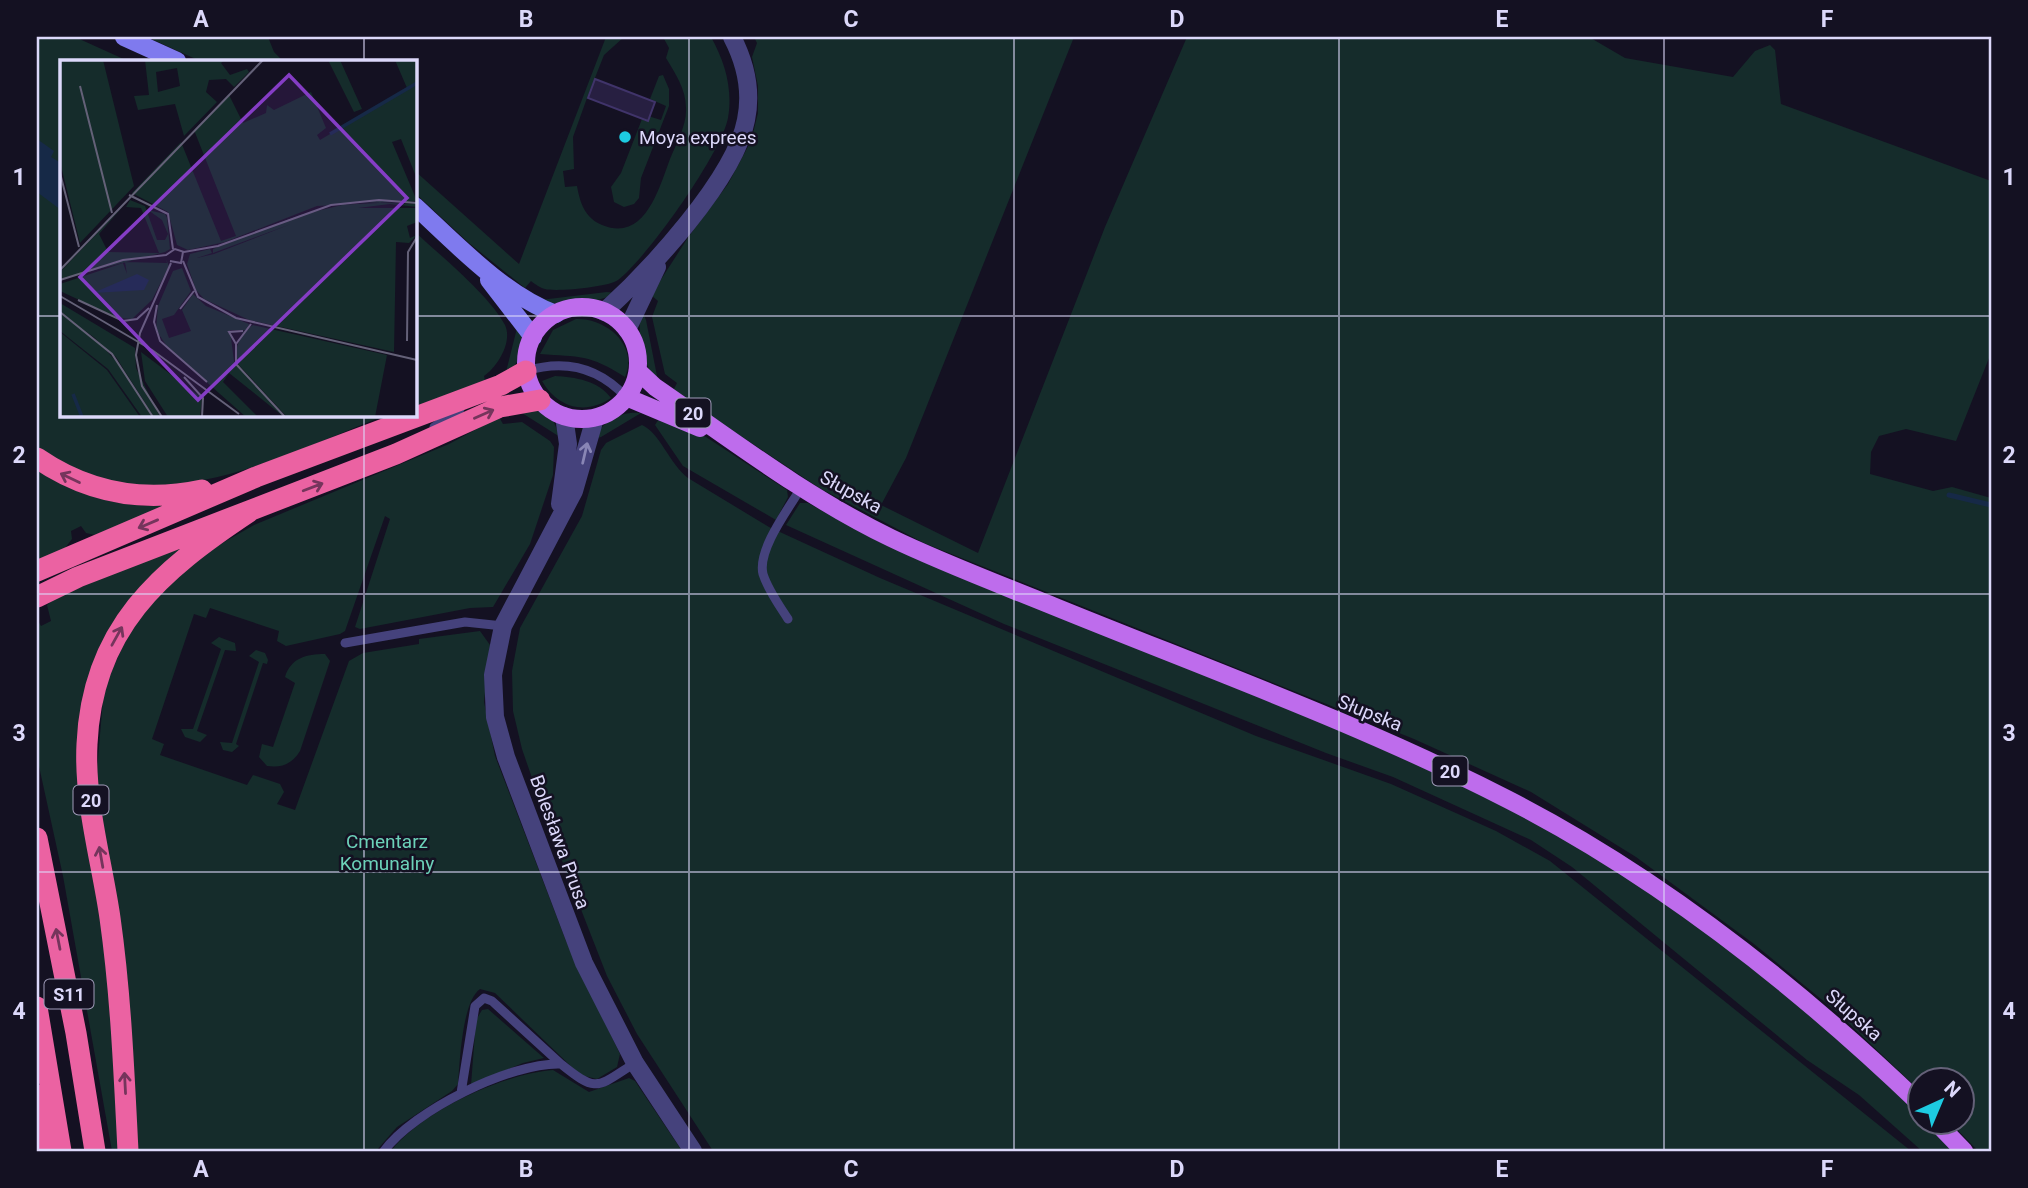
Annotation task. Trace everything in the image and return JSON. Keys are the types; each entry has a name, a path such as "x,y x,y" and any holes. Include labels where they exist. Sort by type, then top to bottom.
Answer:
{"highway":[{"path":"37,571 256,477 487,390 526,371"},
{"name":"20","path":"128,1151 118,972 89,788 86,745 91,706 110,648 153,584 206,540 250,512 396,454 500,407 540,400"},
{"path":"37,458 83,484 136,497 171,497 256,477"},
{"path":"37,597 78,577 250,512"},
{"name":"S11","path":"37,838 76,1033 95,1151"},
{"name":"S11","path":"37,1007 61,1151"},
{"path":"37,1016 42,1151"}],"main road":[{"path":"124,37 175,60"},
{"path":"416,207 469,256 530,302 556,314"},
{"path":"469,256 533,337"},
{"path":"581,307 604,312 627,330 636,350 638,371 626,397 607,414 595,418 564,416 540,400 526,371 527,353 533,337 556,314 581,307"},
{"name":"Słupska","path":"638,371 749,453 801,488 867,526 920,551 1409,752 1539,816 1654,886 1749,955 1906,1091"},
{"name":"Słupska","path":"626,397 688,422 749,453"},
{"path":"1950,1136 1964,1151"}],"street":[{"path":"604,312 669,246 727,166 743,132 748,89 741,56 732,37"},
{"path":"627,330 669,246"},
{"name":"Bolesława Prusa","path":"554,531 566,470 568,444 564,416"},
{"name":"Bolesława Prusa","path":"595,418 577,481 554,531 503,626 493,675 499,737 565,918 608,1013 635,1063 693,1151"}],"lane":[{"path":"526,371 557,364 573,366 603,377 626,397"},
{"path":"396,454 487,390"},
{"path":"788,619 769,587 762,562 767,547 801,488"},
{"path":"345,643 475,621 503,626"},
{"path":"461,1093 475,1006 484,998 492,1001 585,1083 594,1085 605,1082 635,1063"},
{"path":"384,1151 394,1138 461,1093 533,1065 561,1064"}],"green space":[{"path":"37,37 75,37 126,60 60,60 60,416 384,416 256,466 211,478 166,485 121,483 78,471 37,446"},
{"path":"147,37 268,37 274,52 282,60 198,60"},
{"path":"606,37 624,37 604,55 573,137 574,169 563,171 565,187 577,186 584,209 591,218 602,225 617,229 640,220 648,210 685,121 686,101 666,58 669,48 663,37 711,37 727,76 729,107 722,134 698,179 664,229 631,268 613,283 551,290 531,281 525,288 469,243 416,194 416,172 519,264"},
{"path":"754,37 1074,37 906,458 881,505 978,553 1105,227 1187,37 1589,37 1625,58 1733,77 1755,51 1770,45 1775,50 1781,104 1991,181 1991,353 1956,441 1906,429 1879,436 1871,452 1870,474 1933,491 1952,487 1991,498 1991,1151 1978,1151 1964,1136 1976,1136 1976,1066 1906,1066 1906,1078 1838,1013 1754,944 1636,857 1531,792 1414,739 924,543 821,489 673,391 677,383 665,374 652,317 658,301 651,295 689,236 728,184 751,141 758,113 758,86 752,57 757,43"},
{"path":"663,75 669,89 669,106 641,178 639,198 634,204 624,207 614,202 611,187 621,173 642,119 645,121 648,116 661,120 666,106 650,99 659,76"},
{"path":"416,233 464,276 488,301 505,325 505,346 494,367 484,376 486,385 416,406"},
{"path":"616,293 579,303 540,300"},
{"path":"642,311 658,381 644,358 640,329"},
{"path":"576,319 598,323 608,328 624,344 628,365 625,377 593,360 540,354 553,330"},
{"path":"518,324 522,331 522,352 505,376"},
{"path":"555,376 593,384 611,398 591,407 564,403 548,390 542,381"},
{"path":"534,408 553,420 560,437 522,413"},
{"path":"641,413 594,439 607,422 626,414"},
{"name":"Cmentarz Komunalny","path":"499,417 503,424 522,422 550,441 554,447 553,475 530,544 493,607 470,608 360,629 355,627 390,519 385,516 345,631 340,634 286,646 277,641 279,631 210,608 206,618 194,614 152,739 164,744 160,755 247,785 253,775 280,784 284,792 277,804 295,810 349,661 363,653 419,644 419,639 480,631 490,645 484,702 495,756 566,941 620,1054 617,1067 597,1079 580,1075 495,993 480,989 469,1006 461,1047 458,1084 452,1091 397,1127 376,1151 138,1151 128,982 96,783 103,699 108,679 127,637 155,597 212,549 254,525 449,444"},
{"path":"660,417 706,437 787,490 788,497 776,520 683,466 655,425"},
{"path":"642,425 654,435 675,465 688,478 769,527 880,578 1256,736 1391,784 1496,831 1550,861 1911,1151 713,1151 637,1034 607,976 550,830 522,749 513,711 512,671 520,628 582,516 601,450 606,443"},
{"path":"37,470 67,487 100,498 133,505 168,505 95,535 86,533 81,526 71,531 72,539 65,548 37,561"},
{"path":"800,503 808,503 866,534 956,575 1356,738 1521,815 1644,888 1759,973 1906,1103 1906,1136 1939,1136 1953,1151 1922,1151 1859,1095 1807,1060 1572,867 1531,840 1393,777 1326,753 1004,624 786,525"},
{"path":"192,540 134,594 91,676 121,1151 112,1151 63,876 37,757 37,619 41,626 51,621 47,605 55,598"},
{"path":"219,637 235,643 236,651 225,650 197,731 207,735 200,742 185,737 181,729 193,729 221,649 211,643"},
{"path":"256,650 265,653 267,664 263,663 236,744 239,746 232,752 223,750 220,742 232,743 259,662 249,656"},
{"path":"325,654 330,661 300,751 286,764 267,766 259,757 262,744 273,747 295,683 285,677 291,665 300,658"},
{"path":"488,1009 544,1058 523,1063 471,1085 476,1020 482,1010"},
{"path":"553,1070 589,1092 629,1078 635,1081 682,1151 391,1151 422,1122 465,1097 511,1079"}],"water":[{"path":"37,139 54,151 51,157 60,162 60,209 37,192"}],"building":[{"path":"595,79 655,102 648,121 588,98"}],"waterway":[{"path":"1949,495 1991,505"}],"place":[{"name":"Moya exprees","path":"625,137"}]}
